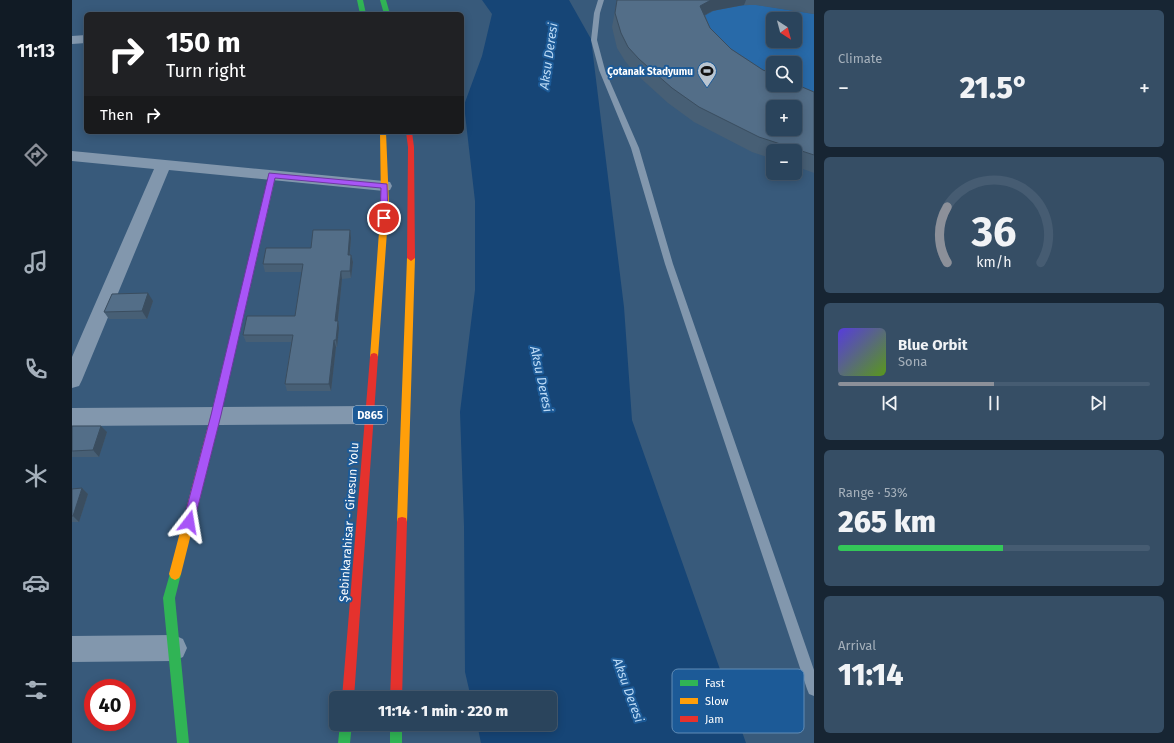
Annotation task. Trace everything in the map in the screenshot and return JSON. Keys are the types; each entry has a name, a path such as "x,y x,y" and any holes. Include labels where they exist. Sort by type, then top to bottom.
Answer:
{"main road":[{"path":"360,0 362,12"},
{"path":"383,0 386,12"},
{"name":"Şebinkarahisar - Giresun Yolu","path":"349,691 385,212 383,134"},
{"path":"396,691 412,234 411,147 409,134"},
{"path":"183,743 169,598 216,415 272,175"},
{"path":"344,743 345,731"},
{"path":"396,731 396,743"}],"street":[{"path":"72,40 84,39"},
{"path":"72,156 384,186"},
{"path":"72,380 163,165"},
{"path":"72,417 370,415"},
{"path":"72,649 174,648"}],"lane":[{"path":"602,0 597,13 594,40 602,70 635,148 669,264 814,689"}],"shaded area":[{"path":"757,5 801,12 766,12 766,48 802,48 802,12 814,14 814,110 802,105 802,100 790,100 772,92 802,92 802,56 766,56 766,86 701,19 713,11 735,6"}],"water":[{"name":"Aksu Deresi","path":"482,0 569,0 591,39 624,307 632,420 720,669 672,669 672,733 742,733 746,743 481,743 478,731 557,731 557,691 469,691 465,672 464,526 460,412 475,290 475,201 464,105 482,56 492,14"}],"building":[{"name":"Çotanak Stadyumu","path":"617,0 711,0 700,6 710,28 731,49 766,71 766,92 802,92 802,87 814,92 814,155 802,151 802,144 780,144 759,137 699,107 672,88 639,59 628,47 621,33 615,13"},
{"path":"313,230 350,230 348,255 351,255 350,271 341,271 335,321 338,321 336,340 334,340 329,384 285,384 293,335 243,335 247,316 295,316 303,264 263,264 266,248 311,248"},
{"path":"148,293 142,311 104,312 112,294"},
{"path":"72,426 101,426 93,450 72,451"},
{"path":"82,488 73,516 72,516 72,489"}],"traffic: fast":[{"path":"360,0 363,12"},
{"path":"383,0 386,12"},
{"path":"214,422 272,175"},
{"path":"175,574 169,598 183,743"},
{"path":"344,743 345,731"},
{"path":"396,731 396,743"}],"traffic: slow":[{"path":"374,357 385,204 383,134"},
{"path":"402,522 411,258"},
{"path":"175,574 214,422"}],"traffic: jam":[{"path":"409,134 411,147 411,258"},
{"path":"349,691 374,357"},
{"path":"396,691 402,522"}],"place":[{"name":"Çotanak Stadyumu","path":"707,88"}],"route":[{"path":"189,522 216,415 272,175 384,186 384,218"}]}
